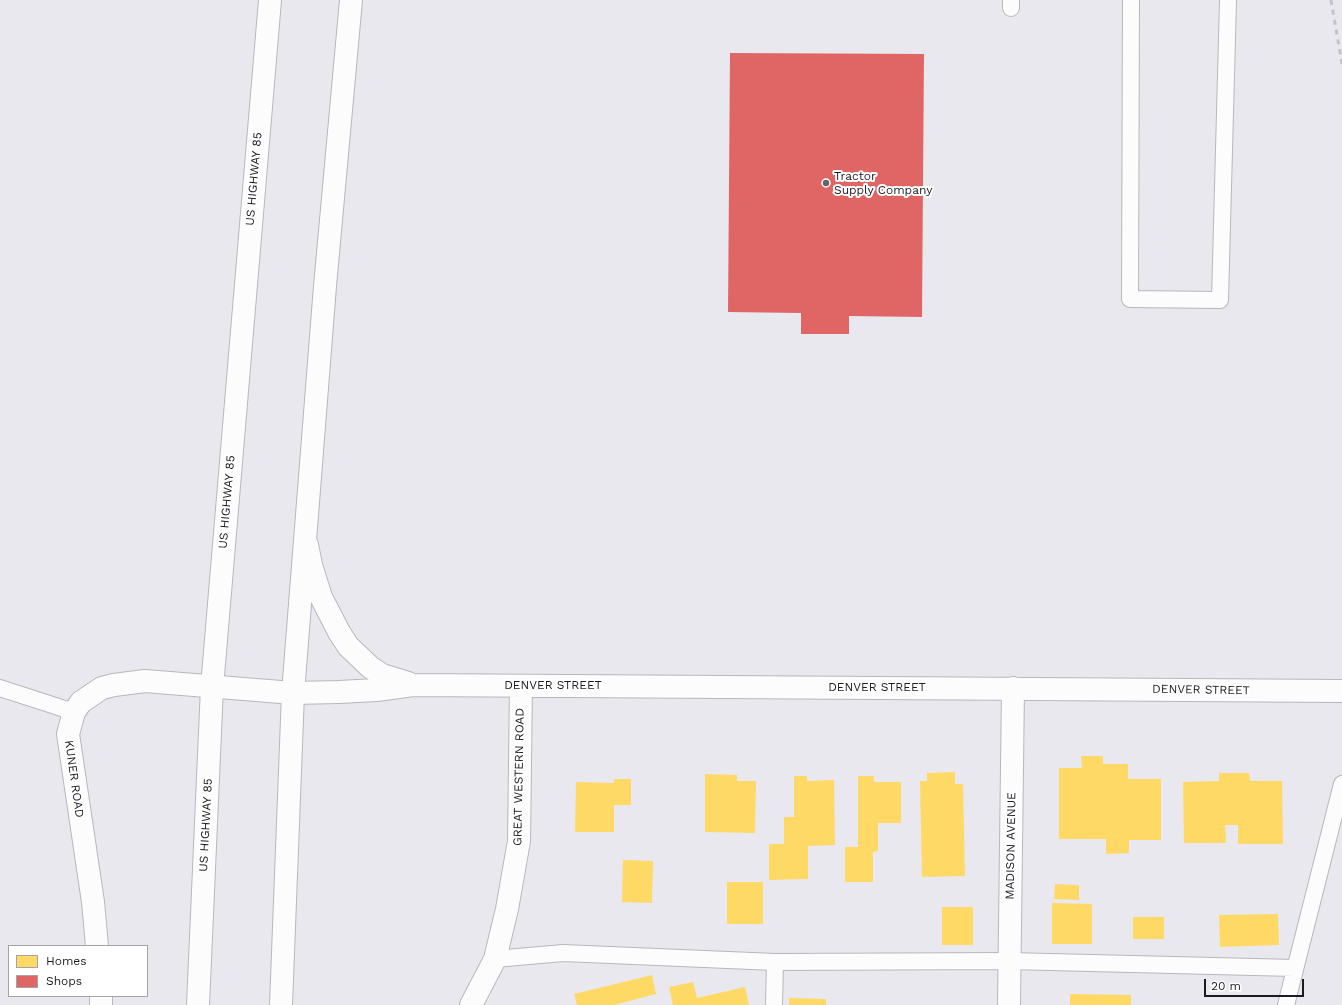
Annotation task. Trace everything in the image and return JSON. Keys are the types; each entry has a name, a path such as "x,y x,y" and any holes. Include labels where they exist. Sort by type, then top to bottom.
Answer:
{"main road":[{"name":"US HIGHWAY 85","path":"198,1005 212,687 270,0"},
{"path":"281,1005 293,693 305,535 351,0"},
{"path":"305,535 311,565 321,597 348,646 365,662 382,674 413,684"},
{"name":"KUNER ROAD","path":"97,945 93,902 68,734 74,712 81,702 90,694 114,684 145,681 293,693 377,690 413,684"},
{"name":"DENVER STREET","path":"413,684 1342,691"},
{"name":"GREAT WESTERN ROAD","path":"471,1005 495,959 507,909 519,840 521,686"},
{"name":"MADISON AVENUE","path":"1008,1005 1013,688"}],"lane":[{"path":"1131,0 1130,299 1220,300 1228,0"},
{"path":"0,688 74,712"},
{"path":"1286,1005 1342,784"},
{"path":"495,959 563,953 775,962 1008,961 1296,968"},
{"path":"774,1005 775,962"}],"building: Homes":[{"path":"1081,756 1103,756 1103,764 1128,764 1128,779 1161,779 1161,840 1129,840 1129,853 1106,854 1106,839 1059,839 1059,768 1082,768"},
{"path":"955,772 955,784 963,784 965,876 922,877 920,781 927,781 927,773"},
{"path":"1219,773 1249,773 1250,781 1282,781 1283,844 1238,844 1238,825 1225,825 1226,843 1184,843 1183,782 1219,781"},
{"path":"705,774 737,775 737,781 756,781 755,833 705,832"},
{"path":"794,776 807,776 807,781 834,780 835,845 808,846 808,879 769,880 769,844 784,844 784,817 794,817"},
{"path":"858,776 874,776 874,782 901,782 901,823 878,823 878,851 873,852 873,882 845,882 845,847 858,847"},
{"path":"614,779 631,779 631,805 614,805 614,832 575,832 576,782 614,783"},
{"path":"623,860 653,861 652,903 622,902"},
{"path":"727,882 763,882 763,924 727,924"},
{"path":"1055,884 1079,885 1079,900 1054,899"},
{"path":"1052,903 1092,904 1092,944 1052,944"},
{"path":"942,907 973,907 973,945 942,945"},
{"path":"1278,914 1279,945 1220,947 1219,915"},
{"path":"1133,917 1164,917 1164,939 1133,939"},
{"path":"652,975 656,994 614,1005 577,1005 574,994"},
{"path":"693,982 697,998 745,987 749,1005 673,1005 669,987"},
{"path":"1070,994 1131,995 1131,1005 1070,1005"},
{"path":"789,998 826,999 826,1005 789,1005"}],"building: Shops":[{"name":"Tractor Supply Company","path":"730,53 924,54 922,317 849,316 849,334 801,334 801,313 728,312"}],"railway":[{"path":"1331,0 1342,64"}],"place":[{"name":"Tractor Supply Company","path":"826,183"}]}
